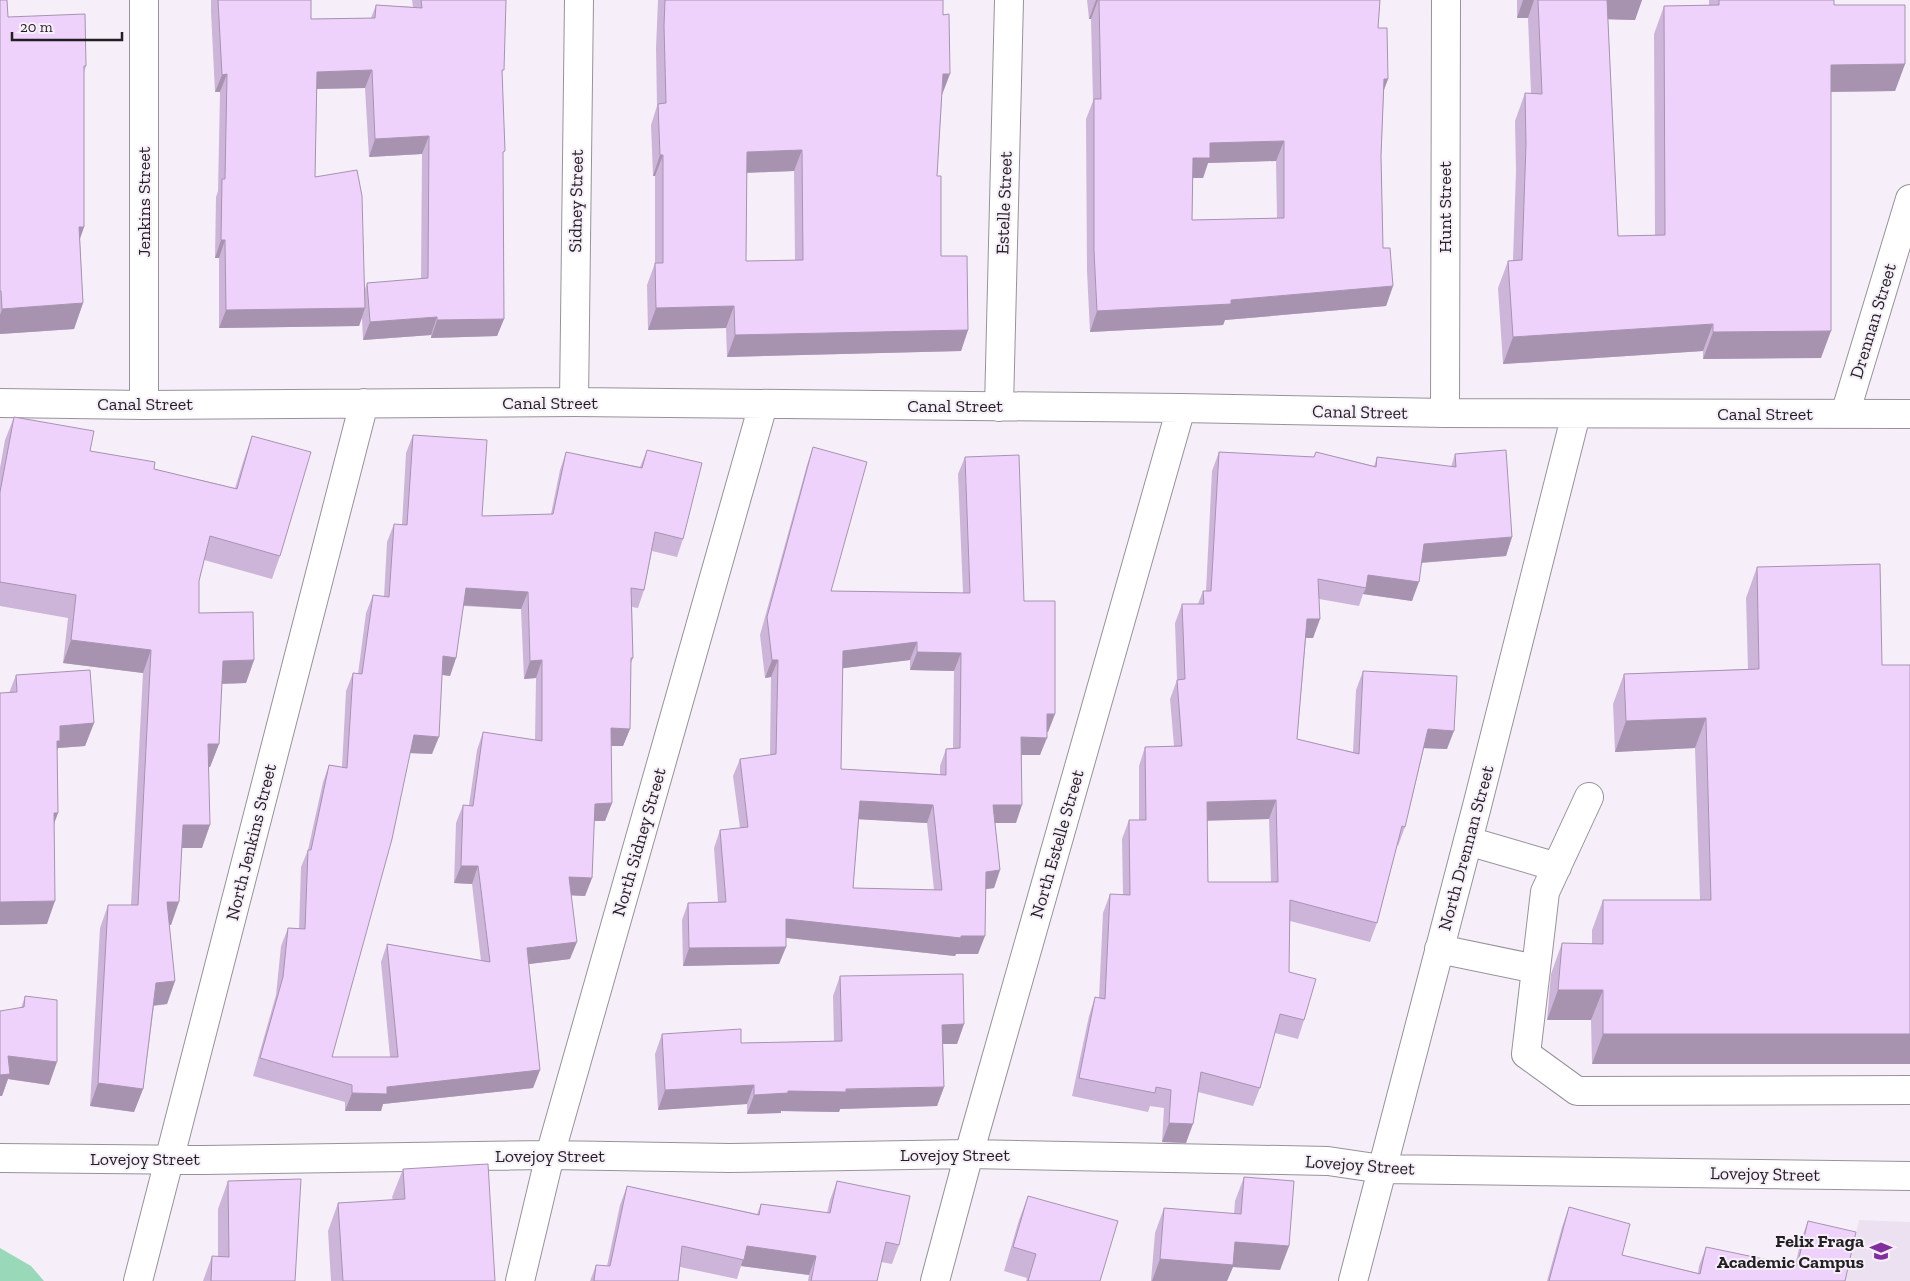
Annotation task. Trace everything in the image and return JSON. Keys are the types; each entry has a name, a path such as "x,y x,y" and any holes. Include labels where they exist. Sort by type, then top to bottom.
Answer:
{"street":[{"name":"Jenkins Street","path":"144,0 144,405"},
{"name":"Sidney Street","path":"574,402 579,0"},
{"name":"Estelle Street","path":"999,406 1009,0"},
{"name":"Hunt Street","path":"1445,413 1446,0"},
{"name":"Drennan Street","path":"1845,414 1910,199"},
{"name":"Canal Street","path":"0,403 144,405 574,402 1182,408 1445,413 1910,414"},
{"name":"North Jenkins Street","path":"138,1281 364,403"},
{"name":"North Sidney Street","path":"520,1281 550,1155 763,405"},
{"name":"North Estelle Street","path":"935,1281 968,1154 1182,408"},
{"name":"North Drennan Street","path":"1353,1281 1468,841 1576,414"},
{"path":"1589,797 1545,892 1526,1054 1577,1091 1910,1090"},
{"path":"1468,841 1557,866"},
{"path":"1439,949 1536,969"},
{"name":"Lovejoy Street","path":"0,1158 169,1160 550,1155 730,1158 968,1154 1328,1161 1382,1169 1910,1176"}],"shaded area":[{"name":"Felix Fraga Academic Campus","path":"1859,1220 1910,1222 1910,1281 1845,1281"}],"green space":[{"path":"0,1248 31,1266 44,1281 0,1281"}],"building":[{"path":"0,0 7,0 8,17 85,14 84,227 79,227 83,303 2,309 0,291"},
{"path":"218,0 311,0 311,19 375,18 376,5 422,8 421,0 506,0 504,70 502,70 505,151 503,152 504,319 437,320 437,317 370,322 367,283 428,278 429,136 375,139 372,70 317,72 315,177 357,170 362,196 365,308 226,310 225,240 221,240 222,179 225,179 227,74 222,75"},
{"path":"665,0 943,0 943,15 949,14 950,74 943,74 937,176 941,176 941,256 967,256 968,330 735,335 734,306 656,308 655,263 663,263 663,155 660,155 658,104 666,103","holes":["802,150 803,260 746,261 747,152"]},
{"path":"1099,0 1380,0 1378,28 1387,28 1388,79 1384,79 1381,156 1383,248 1390,248 1393,286 1231,300 1231,304 1097,311 1094,251 1094,99 1101,99","holes":["1284,141 1284,218 1192,220 1193,158 1210,158 1210,143"]},
{"path":"1538,0 1607,0 1618,236 1665,235 1664,6 1719,5 1719,0 1834,0 1834,5 1905,5 1905,64 1831,65 1831,331 1713,332 1713,324 1513,337 1508,261 1522,260 1526,144 1525,93 1542,94"},
{"path":"14,417 94,431 90,451 155,462 154,469 237,489 252,436 311,452 280,556 210,536 199,581 199,613 253,612 254,660 223,661 219,744 208,744 210,825 183,825 179,902 167,902 175,981 156,983 143,1089 98,1083 108,905 138,905 151,650 71,640 76,595 0,582 0,492"},
{"path":"413,435 487,440 482,516 553,514 566,452 642,468 647,450 702,463 683,539 655,532 644,590 631,588 633,658 631,658 630,729 611,728 612,803 595,804 592,878 569,877 577,942 527,948 540,1070 387,1087 387,1094 352,1093 352,1085 260,1058 283,977 288,928 305,929 308,850 311,850 329,765 347,768 353,673 362,674 373,595 389,597 394,524 407,525","holes":["466,588 528,592 530,661 542,660 542,741 483,732 473,806 463,805 461,866 478,866 490,962 387,944 398,1057 332,1057 392,839 414,735 439,737 443,656 456,658"]},
{"path":"813,447 867,462 831,591 970,593 965,457 1019,455 1024,601 1055,601 1055,714 1047,714 1047,738 1021,737 1022,805 993,805 1000,870 986,872 985,936 961,936 961,938 786,919 786,947 689,948 688,903 726,902 720,830 748,827 740,759 776,754 778,660 772,660 767,617","holes":["917,642 917,652 961,653 960,748 946,749 946,775 841,769 843,651","860,801 933,805 942,890 853,888"]},
{"path":"1506,450 1512,537 1424,544 1419,582 1368,575 1366,588 1318,579 1320,619 1307,619 1297,739 1359,754 1363,671 1457,676 1454,731 1428,729 1405,827 1402,826 1377,923 1290,900 1289,972 1316,979 1304,1020 1280,1014 1260,1088 1201,1072 1193,1124 1169,1123 1171,1090 1156,1087 1155,1093 1079,1078 1095,997 1105,999 1110,894 1130,895 1129,820 1146,820 1145,747 1182,746 1177,680 1185,679 1182,604 1204,604 1203,591 1211,591 1219,452 1314,457 1316,452 1376,467 1377,457 1456,467 1455,454","holes":["1276,800 1278,882 1208,882 1207,802"]},
{"path":"1880,564 1882,665 1910,665 1910,1034 1603,1034 1603,990 1558,990 1562,943 1603,944 1603,900 1711,900 1706,718 1626,721 1624,674 1759,669 1757,567"},
{"path":"90,670 94,723 60,726 60,741 57,741 58,813 54,813 55,901 0,902 0,693 17,692 16,675"},
{"path":"963,974 964,1024 942,1025 944,1087 846,1089 846,1092 788,1091 788,1093 754,1095 754,1085 665,1090 662,1034 741,1029 741,1043 842,1041 840,976"},
{"path":"25,996 57,1000 57,1062 8,1056 10,1074 0,1075 0,1011 24,1007"},
{"path":"488,1164 495,1281 343,1281 338,1203 405,1199 403,1169"},
{"path":"1244,1177 1294,1181 1289,1246 1235,1242 1233,1265 1160,1259 1164,1208 1241,1214"},
{"path":"301,1179 295,1281 211,1281 212,1256 229,1257 228,1181"},
{"path":"837,1181 910,1196 899,1245 886,1242 877,1281 811,1281 816,1256 747,1246 744,1260 682,1246 678,1281 594,1281 596,1265 610,1266 627,1186 759,1215 761,1204 830,1213"},
{"path":"1028,1196 1118,1221 1100,1281 1028,1281 1036,1254 1013,1247"},
{"path":"1569,1207 1630,1224 1622,1255 1700,1274 1706,1247 1797,1266 1808,1221 1856,1232 1845,1281 1549,1281"}],"place":[{"name":"Felix Fraga Academic Campus","path":"1881,1251"}]}
